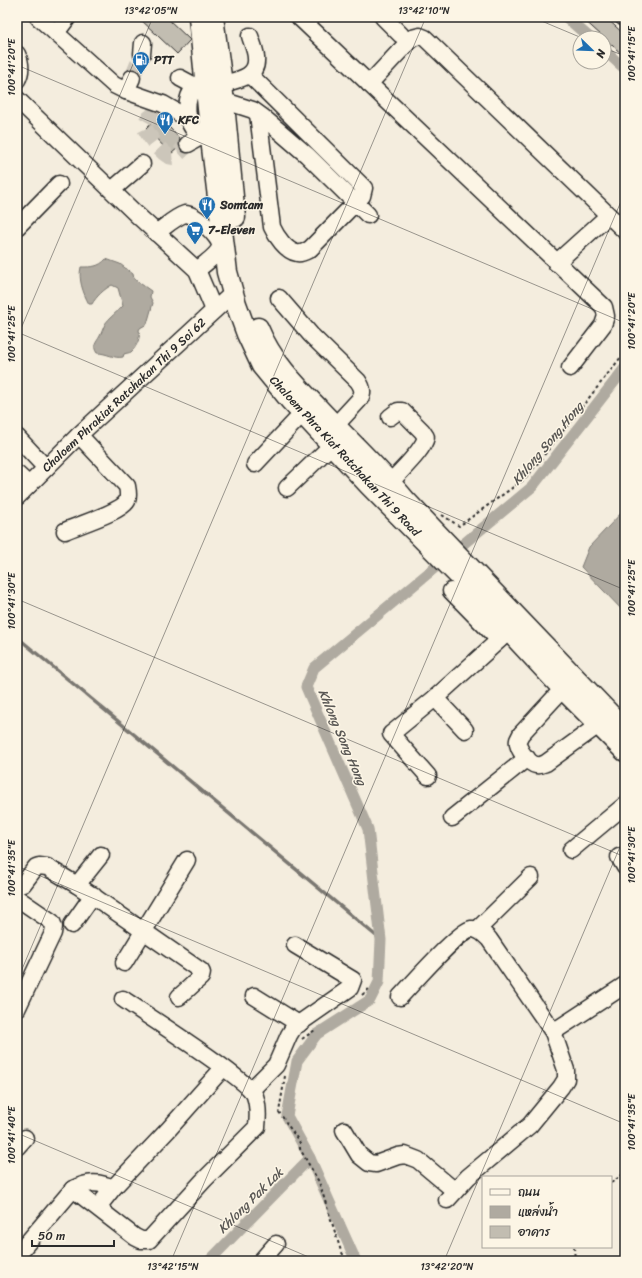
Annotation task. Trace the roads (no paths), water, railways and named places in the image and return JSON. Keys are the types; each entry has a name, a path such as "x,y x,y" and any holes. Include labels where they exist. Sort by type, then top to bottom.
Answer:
{"main road":[{"name":"Chaloem Phra Kiat Ratchakan Thi 9 Road","path":"199,17 211,88 238,290 247,334 262,366 303,413 334,435 391,482 401,506"},
{"name":"Chaloem Phra Kiat Ratchakan Thi 9 Road","path":"213,17 211,88 207,138 227,272 264,341 275,360 334,435 369,485 401,506 492,599 605,720 625,751"},
{"name":"Chaloem Phra Kiat Ratchakan Thi 9 Road","path":"492,599 504,636 569,683"},
{"name":"Chaloem Phra Kiat Ratchakan Thi 9 Road","path":"605,720 625,730"}],"street":[{"path":"38,17 114,85 129,84 160,108 188,119"},
{"path":"56,33 68,17"},
{"path":"299,17 604,307 606,316 603,325 570,368"},
{"path":"383,17 401,34"},
{"path":"207,138 197,133 191,127 188,119 187,103 190,93 241,79 255,70 256,58 250,36"},
{"path":"369,84 412,38 420,36 425,38 625,231"},
{"path":"17,54 21,67 17,80"},
{"path":"250,74 364,188 364,193 356,203 310,249 302,253 297,253 286,246 276,235 272,227 258,114"},
{"path":"180,78 211,88 253,110 307,155 368,216"},
{"path":"17,99 156,233 197,270 214,310"},
{"path":"188,144 207,138"},
{"path":"112,190 142,164"},
{"path":"17,227 59,184"},
{"path":"156,233 180,216 189,214 194,216 217,236 220,241 218,251 197,270"},
{"path":"556,263 608,216"},
{"name":"Chaloem Phrakiat Ratchakan Thi 9 Soi 62","path":"17,497 79,435 214,310 238,290"},
{"path":"279,298 311,336 358,381 362,387 362,396 334,435 287,488"},
{"path":"390,418 398,411 402,411 426,436 418,451 391,482"},
{"path":"255,464 303,413"},
{"path":"65,531 117,509 127,501 127,486 79,435"},
{"path":"17,437 46,468"},
{"path":"17,474 29,485"},
{"path":"428,776 391,734 435,698 504,636 450,591"},
{"path":"569,683 521,734 518,740 519,748 527,758 535,765 546,763 605,720"},
{"path":"435,698 464,730"},
{"path":"452,818 527,758"},
{"path":"571,850 625,805"},
{"path":"77,885 101,855"},
{"path":"124,963 187,860"},
{"path":"17,886 23,884 36,867 39,866 48,868 93,895 201,971 201,977 179,997"},
{"path":"400,997 440,954 472,929 531,877"},
{"path":"72,925 93,895"},
{"path":"17,898 52,922 54,927 53,933 17,1009"},
{"path":"344,1130 359,1155 369,1163 376,1164 405,1155 418,1160 451,1196 468,1177 530,1125 561,1087 566,1079 566,1070 553,1032 489,938 482,932 472,929"},
{"path":"251,1090 276,1065 294,1027 350,988 353,980 295,945"},
{"path":"553,1032 625,985"},
{"path":"254,996 298,1024"},
{"path":"73,1189 135,1236 141,1240 149,1240 203,1181 257,1127 258,1122 255,1096 251,1090 234,1075 123,999"},
{"path":"98,1207 113,1188 168,1130 223,1068"},
{"path":"17,1256 73,1189 82,1184 96,1182 113,1188"},
{"path":"261,1261 276,1244"}],"water":[{"path":"106,259 120,264 133,274 134,279 151,291 150,297 153,303 147,324 140,328 139,338 135,347 131,352 124,354 123,357 97,353 95,348 95,344 105,324 123,306 118,288 112,285 100,293 92,304 89,304 83,291 81,281 81,267 95,266 101,264"},
{"path":"625,509 625,613 581,567 589,547"}],"waterway":[{"path":"566,17 581,30"},
{"path":"612,57 625,69"},
{"name":"Khlong Song Hong","path":"356,1261 310,1158 287,1116 297,1061 317,1034 370,1000 379,982 381,940 368,829 306,687 314,668 532,487 625,368"},
{"path":"17,637 381,940"},
{"name":"Khlong Pak Lak","path":"209,1261 310,1158"}],"tunnel":[{"path":"132,78 142,54"},
{"path":"158,111 148,119 144,126 156,145 165,154 173,157 188,144"}],"place":[{"name":"PTT","path":"141,75"},
{"name":"KFC","path":"165,135"},
{"name":"Somtam","path":"207,220"},
{"name":"7-Eleven","path":"195,245"}]}
